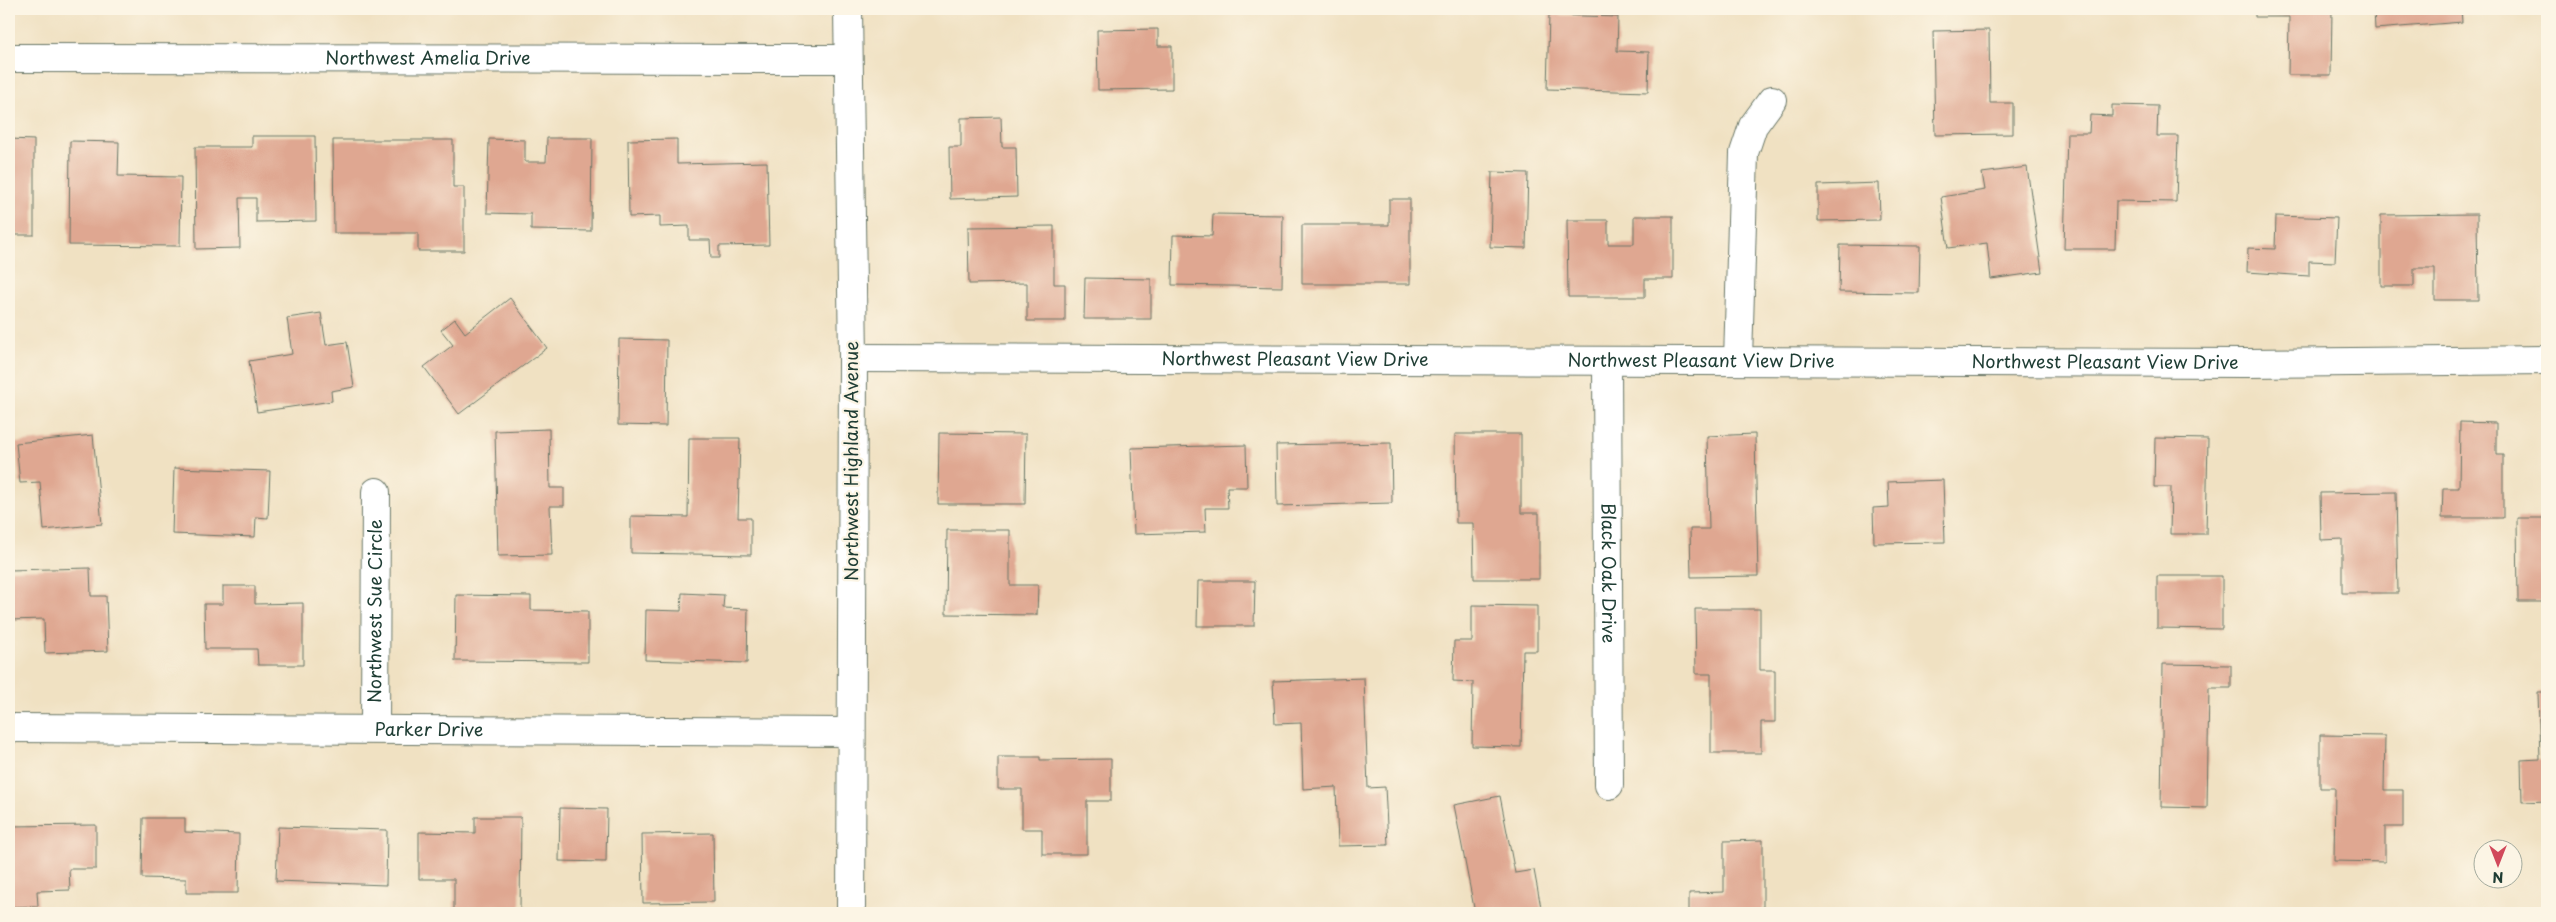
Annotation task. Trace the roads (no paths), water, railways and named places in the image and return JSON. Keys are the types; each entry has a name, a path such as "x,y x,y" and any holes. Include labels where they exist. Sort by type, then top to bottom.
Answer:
{"street":[{"name":"Northwest Highland Avenue","path":"848,9 847,59 853,358 850,732 851,913"},
{"name":"Northwest Amelia Drive","path":"9,58 847,59"},
{"path":"1738,360 1744,153 1753,126 1772,100"},
{"name":"Northwest Pleasant View Drive","path":"853,358 2237,363 2547,360"},
{"name":"Black Oak Drive","path":"1607,361 1609,785"},
{"name":"Northwest Sue Circle","path":"375,730 376,492"},
{"name":"Parker Drive","path":"9,728 850,732"}]}
